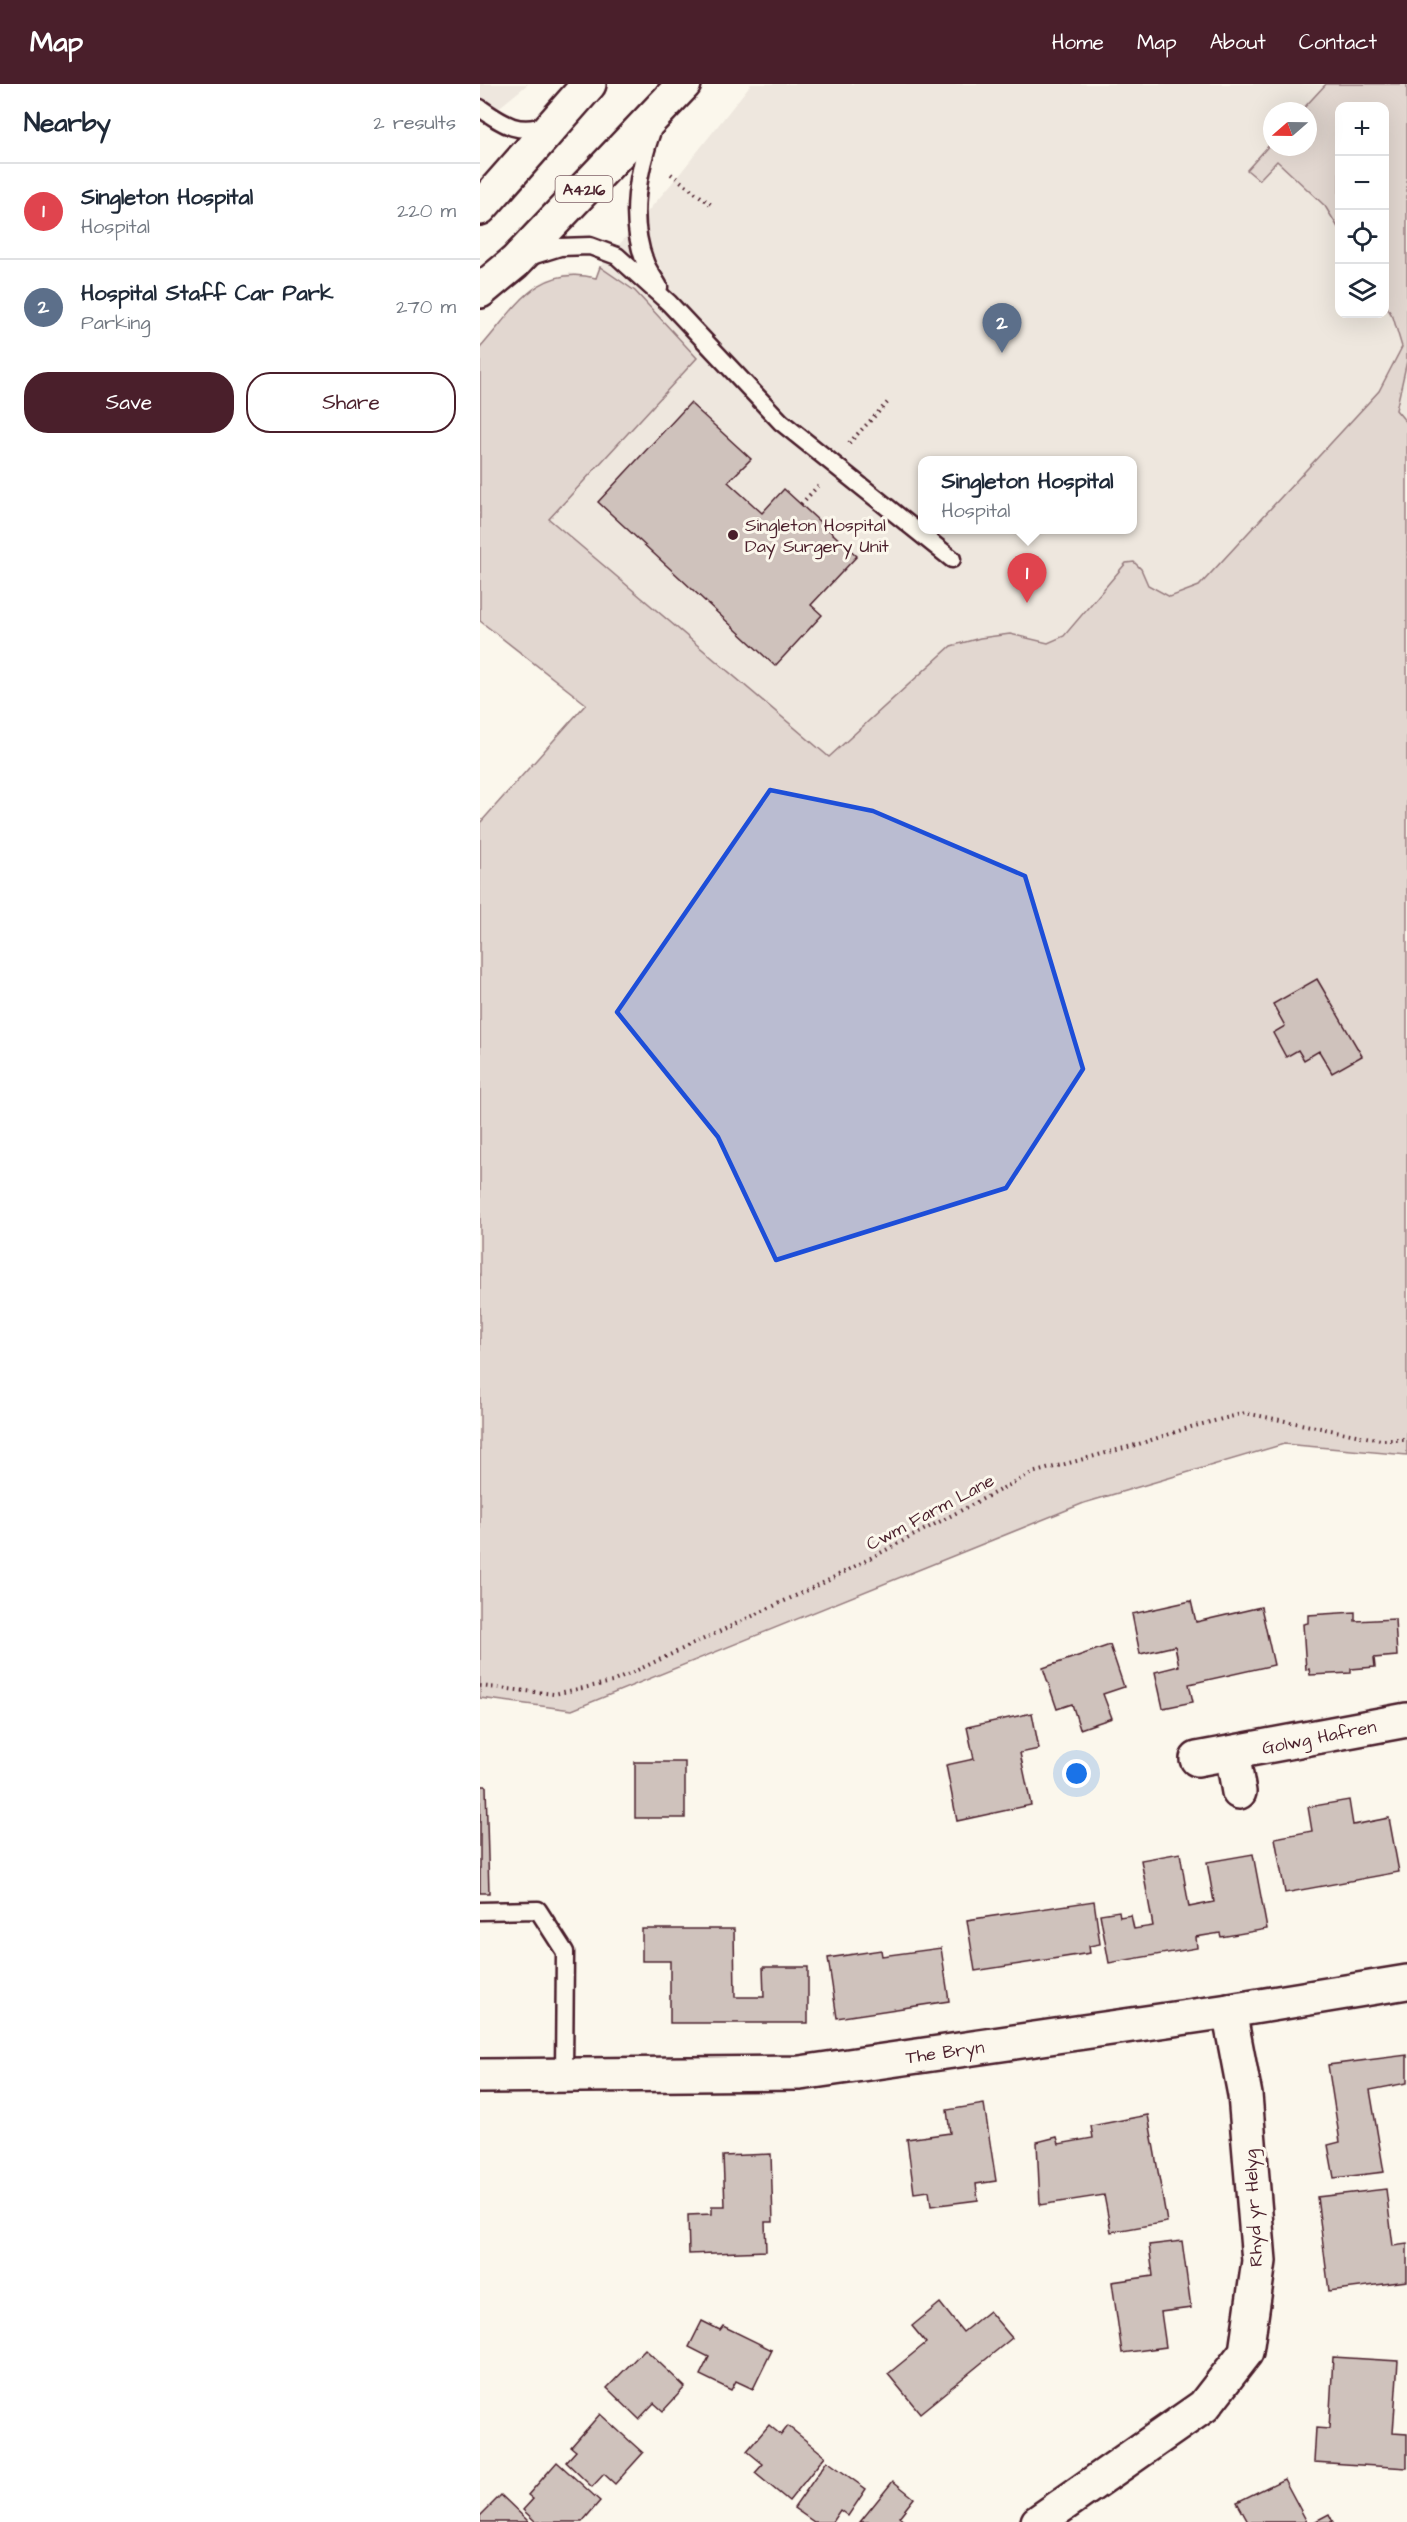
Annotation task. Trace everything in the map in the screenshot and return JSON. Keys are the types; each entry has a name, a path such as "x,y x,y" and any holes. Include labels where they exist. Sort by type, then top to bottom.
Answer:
{"street":[{"path":"480,208 555,120 590,84"},
{"name":"A4216","path":"480,291 515,262 684,84"},
{"name":"Golwg Hafren","path":"1197,1759 1407,1720"},
{"path":"1232,1753 1239,1792"},
{"name":"The Bryn","path":"480,2076 800,2073 1229,2011 1407,1982"},
{"name":"Rhyd yr Helyg","path":"1038,2522 1204,2406 1246,2352 1259,2262 1245,2095 1229,2011"}],"lane":[{"path":"480,108 509,126 524,130 555,120"},
{"path":"659,110 641,162 636,198 637,230 645,263 669,303"},
{"path":"515,262 560,247 590,246 617,256 669,303 781,422 918,532"},
{"path":"921,534 952,559"},
{"path":"480,1911 538,1910 565,1952 564,2074"}],"path":[{"path":"671,174 714,206"},
{"name":"Cwm Farm Lane","path":"480,1686 554,1694 612,1682 827,1581 1032,1473 1140,1444 1191,1427 1245,1413 1381,1440 1407,1440"}],"highlighted area":[{"path":"770,790 873,811 1025,876 1083,1069 1006,1188 776,1260 718,1137 617,1012"}],"shaded area":[{"path":"480,84 528,84 480,123"},
{"path":"751,84 1407,84 1407,688 1121,1152 480,460 480,348 533,289 545,280 570,273 596,278 600,267 678,176"},
{"path":"1326,84 1407,84 1407,361 1396,410 1407,423 1407,1455 1284,1444 1084,1503 572,1710 480,1698 480,823 586,704 480,621 480,348 517,305 543,283 558,277 576,275 596,278 600,267 635,291 697,358 549,519 829,757 951,646 980,638 1010,634 1048,643 1064,636 1126,563 1134,562 1141,569 1148,585 1170,597 1199,586 1379,391 1402,347 1389,310 1389,102 1335,102 1335,222 1325,206 1277,161 1259,180 1247,170 1263,152 1263,156 1317,156 1317,102 1309,102"}],"building":[{"name":"Singleton Hospital Day Surgery Unit","path":"690,403 751,459 728,482 762,513 784,489 857,556 811,605 822,615 775,666 598,502"},
{"path":"1317,979 1362,1056 1332,1073 1319,1051 1304,1060 1298,1050 1286,1057 1273,1033 1285,1026 1273,1004"},
{"path":"1191,1601 1196,1622 1261,1607 1274,1665 1189,1684 1193,1702 1163,1708 1155,1672 1179,1666 1175,1646 1140,1654 1132,1614"},
{"path":"1355,1612 1355,1621 1395,1619 1397,1656 1374,1658 1375,1667 1351,1669 1351,1673 1310,1675 1309,1669 1306,1670 1303,1624 1308,1623 1308,1615"},
{"path":"1110,1645 1124,1687 1103,1694 1112,1718 1080,1729 1072,1704 1057,1709 1043,1668"},
{"path":"1032,1713 1039,1749 1020,1753 1031,1805 957,1821 946,1765 974,1759 967,1727"},
{"path":"635,1762 685,1762 685,1818 635,1818"},
{"path":"480,1786 486,1786 489,1893 480,1893"},
{"path":"1349,1800 1353,1825 1389,1818 1399,1872 1285,1893 1275,1838 1312,1831 1308,1807"},
{"path":"1180,1853 1189,1907 1214,1902 1207,1862 1253,1854 1267,1929 1221,1937 1220,1933 1196,1937 1197,1948 1109,1963 1100,1914 1119,1911 1120,1917 1131,1915 1134,1929 1153,1926 1141,1860"},
{"path":"1094,1901 1100,1944 1089,1946 1090,1953 975,1971 967,1920"},
{"path":"642,1929 734,1929 735,1997 764,1997 763,1967 808,1967 808,2023 670,2023 670,1961 642,1961"},
{"path":"941,1948 949,2001 837,2018 828,1958 881,1950 882,1956"},
{"path":"1407,2055 1407,2083 1370,2090 1384,2172 1334,2178 1328,2145 1340,2142 1328,2065"},
{"path":"984,2104 996,2181 976,2184 978,2200 931,2206 929,2191 914,2193 907,2139 950,2133 947,2110"},
{"path":"1148,2115 1167,2222 1111,2232 1104,2195 1040,2205 1037,2142 1057,2137 1059,2144 1093,2138 1091,2126"},
{"path":"771,2154 773,2222 765,2222 766,2251 689,2254 688,2215 712,2214 712,2206 725,2206 723,2156"},
{"path":"1386,2189 1393,2246 1407,2244 1407,2281 1329,2291 1317,2197"},
{"path":"1182,2241 1191,2308 1161,2312 1166,2347 1122,2353 1112,2282 1153,2276 1149,2245"},
{"path":"940,2303 963,2332 989,2311 1012,2338 920,2413 888,2374 926,2343 912,2326"},
{"path":"702,2321 720,2330 723,2326 772,2350 753,2389 736,2381 731,2390 700,2375 709,2357 689,2347"},
{"path":"645,2349 685,2387 663,2411 654,2403 639,2419 607,2388"},
{"path":"1333,2357 1398,2361 1393,2433 1407,2434 1407,2468 1314,2462 1316,2428 1329,2429"},
{"path":"600,2414 643,2453 615,2484 604,2474 592,2487 566,2462 576,2451 571,2447"},
{"path":"769,2425 781,2435 788,2426 825,2456 789,2501 755,2473 763,2464 747,2451"},
{"path":"827,2461 866,2489 848,2516 840,2510 832,2522 814,2522 794,2508"},
{"path":"557,2462 600,2501 582,2522 536,2522 523,2510 533,2499 528,2495"},
{"path":"1284,2479 1307,2522 1248,2522 1237,2502"},
{"path":"893,2481 914,2498 899,2517 905,2522 860,2522"},
{"path":"501,2495 529,2522 480,2522 480,2516"},
{"path":"1329,2514 1333,2522 1314,2522"}],"place":[{"name":"Hospital Staff Car Park","path":"1002,353"},
{"name":"Singleton Hospital Day Surgery Unit","path":"733,535"},
{"name":"Singleton Hospital","path":"1027,603"}]}
